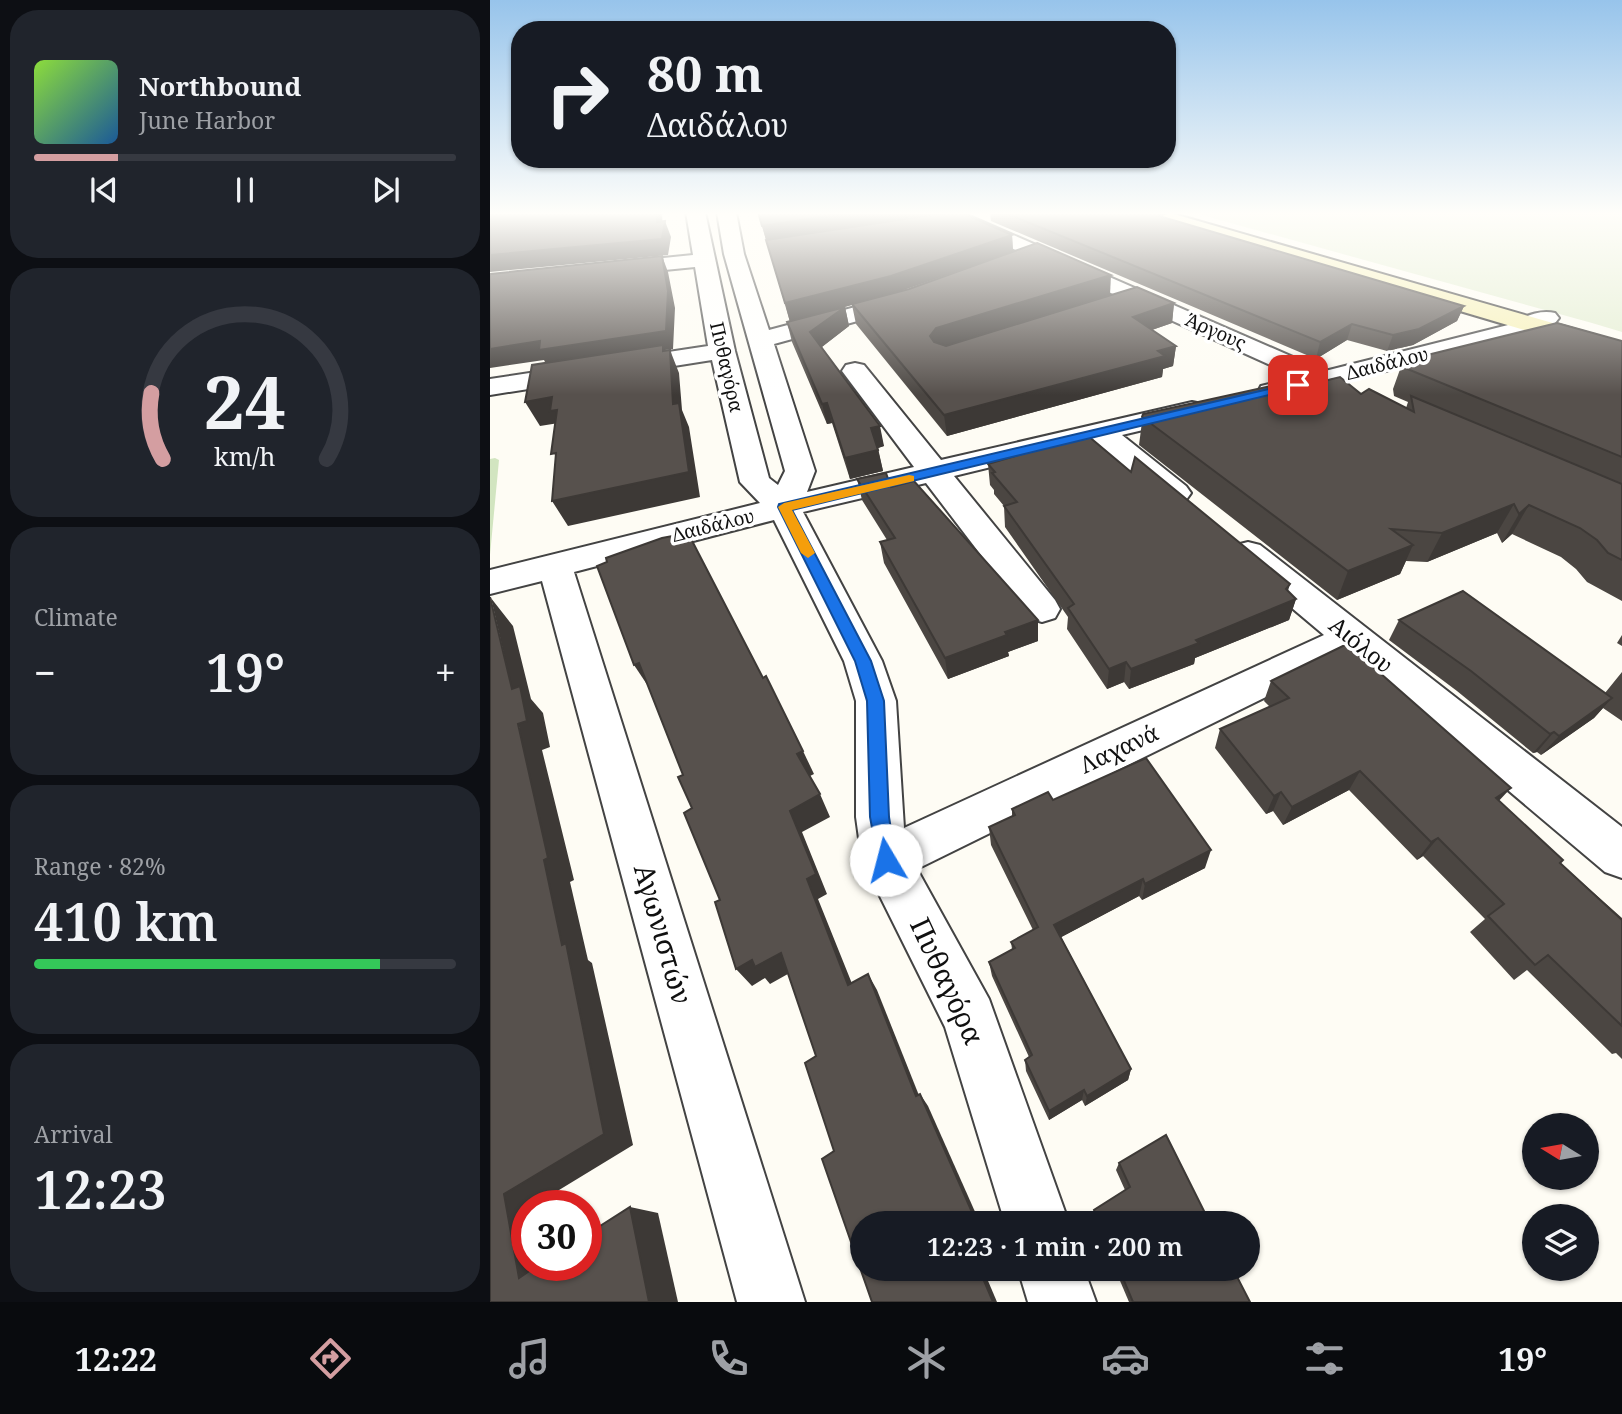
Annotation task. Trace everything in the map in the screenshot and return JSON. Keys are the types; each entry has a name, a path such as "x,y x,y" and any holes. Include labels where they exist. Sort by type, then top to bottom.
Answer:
{"main road":[{"path":"1365,273 1538,321 1622,339"},
{"path":"1376,273 1538,321 1622,351"}],"street":[{"name":"Πυθαγόρα","path":"706,273 755,482 784,507 863,661 876,701 880,817 886,860 970,1018 1033,1211"},
{"name":"Πυθαγόρα","path":"748,273 761,340 800,471 784,507"},
{"name":"Άργους","path":"1085,273 1361,396"},
{"path":"761,340 924,294"},
{"path":"1100,308 1138,296"},
{"name":"Δαιδάλου","path":"490,582 784,507 1322,379 1525,328 1538,321"},
{"path":"490,387 722,351"},
{"path":"855,371 1042,608"},
{"name":"Αιόλου","path":"1100,432 1622,856"},
{"name":"Αγωνιστών","path":"555,566 771,1302"},
{"name":"Λαχανά","path":"886,860 1353,638"},
{"path":"1055,1281 1062,1302"}],"green space":[{"path":"1411,273 1622,273 1622,332"},
{"path":"490,459 499,460 490,555"}],"building":[{"path":"665,273 668,291 666,331 539,350 540,341 490,349 490,274"},
{"path":"776,273 901,273 891,276 785,303"},
{"path":"954,273 1106,273 1111,275 936,328 930,336 934,342 946,346 1137,287 1174,303 1133,317 1176,346 1158,351 1165,356 944,415 852,304 909,289"},
{"path":"1151,273 1351,273 1464,306 1419,329 1393,335 1352,324 1320,342"},
{"path":"845,307 810,332 880,426 871,428 878,450 845,458 827,403 822,404 787,322"},
{"path":"1557,323 1622,341 1622,457 1405,368 1403,361"},
{"path":"663,345 663,351 670,350 673,404 679,403 689,472 552,501 556,453 551,454 557,410 550,411 552,397 525,402 532,365"},
{"path":"1321,375 1324,381 1340,377 1361,394 1369,389 1414,412 1411,396 1622,484 1622,560 1608,553 1597,540 1580,528 1529,505 1519,514 1514,504 1442,533 1391,529 1413,545 1348,571 1142,417 1143,414"},
{"path":"1087,435 1131,472 1135,457 1290,584 1286,589 1296,599 1196,640 1199,643 1131,669 1126,662 1109,669 1068,608 1074,604 1004,506 1017,502 992,473 995,472 988,464"},
{"path":"886,473 891,487 914,481 1038,620 1005,632 1007,635 945,658 880,542 895,538 857,479"},
{"path":"688,533 763,678 766,676 803,751 797,754 820,794 790,811 816,874 807,879 848,985 868,974 916,1096 920,1094 971,1211 850,1211 850,1239 822,1159 834,1151 805,1063 816,1056 781,953 755,967 752,960 736,969 715,902 720,900 684,813 692,808 678,777 683,775 639,663 634,665 597,566 607,562 606,558 662,538"},
{"path":"1463,591 1612,698 1559,736 1554,732 1550,734 1471,671 1399,620"},
{"path":"490,597 512,689 520,686 527,721 518,724 548,858 544,860 562,945 566,943 604,1134 504,1194 511,1233 511,1281 602,1281 602,1225 630,1207 649,1302 490,1302"},
{"path":"1347,644 1511,788 1496,798 1563,860 1560,863 1622,920 1622,1026 1548,955 1535,965 1488,916 1504,904 1438,838 1431,842 1360,771 1292,807 1281,792 1274,796 1220,729 1289,698 1271,681"},
{"path":"1146,758 1211,850 1145,884 1143,879 1054,925 1131,1069 1087,1096 1084,1090 1049,1111 1025,1060 1032,1055 989,962 1015,948 1011,942 1038,927 989,827 1015,815 1012,809 1048,792 1053,800"},
{"path":"1166,1135 1204,1211 1094,1211 1130,1187 1119,1163"},
{"path":"865,1281 984,1281 993,1302 872,1302"},
{"path":"1124,1281 1239,1281 1250,1302 1133,1302"}],"slow traffic":[{"path":"808,553 784,507 909,479"}],"route":[{"path":"886,860 880,817 876,701 863,661 784,507 1298,385"}]}
